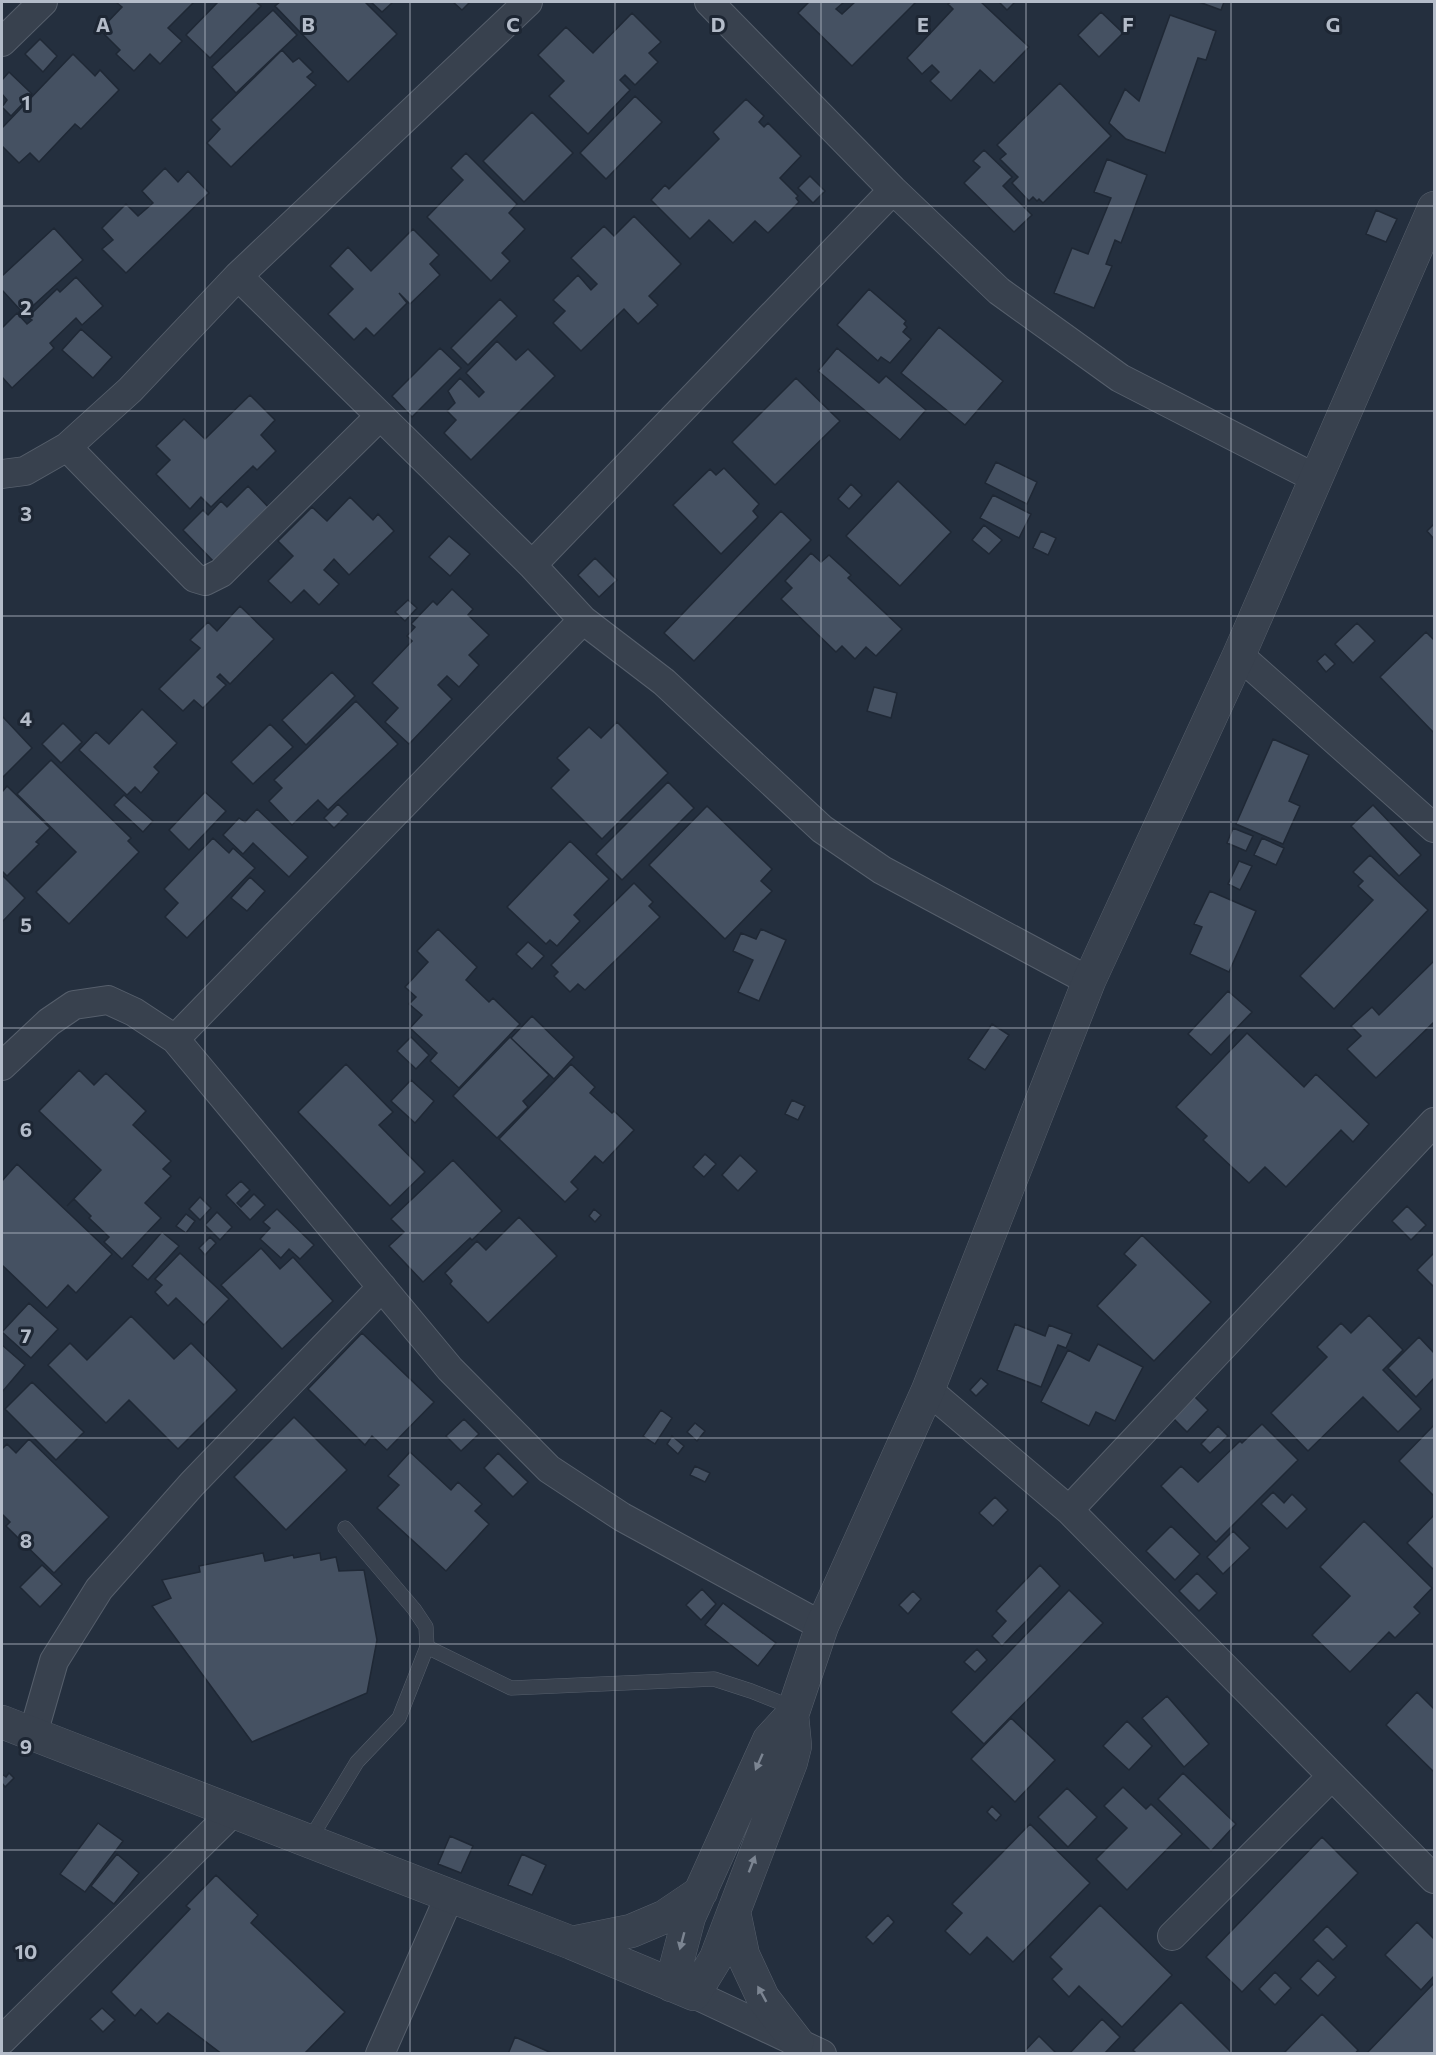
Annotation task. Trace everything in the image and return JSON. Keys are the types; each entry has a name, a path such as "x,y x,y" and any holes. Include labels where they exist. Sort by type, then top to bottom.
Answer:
{"street":[{"path":"2,42 43,2"},
{"path":"2,474 26,471 67,447 130,390 238,276 528,2"},
{"path":"709,2 893,190 999,291 1120,378 1315,478"},
{"path":"532,565 893,190"},
{"path":"683,1989 689,1917 769,1740 793,1712 822,1626 928,1390 1089,981 1239,655 1434,208"},
{"path":"238,276 532,565 583,620 664,682 822,829 882,870 1089,981"},
{"path":"67,447 195,578 205,581 221,573 380,416"},
{"path":"175,1039 583,620"},
{"path":"1239,655 1434,828"},
{"path":"2,1066 49,1022 74,1005 108,1000 134,1012 175,1039 450,1369 549,1469 622,1517 822,1626"},
{"path":"1069,1510 1434,1122"},
{"path":"33,1734 54,1661 99,1589 192,1485 382,1287"},
{"path":"928,1390 1069,1510 1332,1776 1431,1868"},
{"path":"683,1989 716,1958 791,1762 795,1746 793,1712"},
{"path":"2,1722 572,1943 683,1989 809,2048"},
{"path":"1172,1936 1332,1776"},
{"path":"2,2040 233,1812"},
{"path":"572,1943 631,1931 664,1917 700,1892"},
{"path":"380,2054 450,1895"},
{"path":"734,1912 743,1955 763,1998 809,2048"}],"lane":[{"path":"309,1841 357,1762 399,1718 427,1647 426,1627 414,1609 345,1528"},
{"path":"427,1647 511,1688 714,1679 751,1691 793,1712"}],"building":[{"path":"116,2 194,2 168,28 182,41 160,64 150,54 134,71 116,54 120,50 100,30 122,7"},
{"path":"218,2 256,2 261,6 210,58 186,35"},
{"path":"280,2 365,2 397,34 348,82 275,6"},
{"path":"371,2 393,2 382,12"},
{"path":"453,2 470,2 462,10"},
{"path":"809,2 844,2 836,9 842,14 855,2 916,2 852,66 798,13"},
{"path":"951,2 981,2 1029,47 994,83 980,70 951,101 930,81 939,72 932,65 922,74 907,58 953,9 948,4"},
{"path":"999,2 1015,2 1007,10"},
{"path":"1199,2 1224,2 1221,10"},
{"path":"273,10 297,35 236,93 212,67"},
{"path":"1101,12 1123,33 1099,57 1078,35"},
{"path":"632,13 661,42 649,53 658,62 635,85 625,75 620,80 630,90 588,134 549,96 564,81 538,55 566,27 593,53"},
{"path":"1170,15 1216,31 1206,60 1198,58 1165,153 1126,139 1109,123 1125,89 1139,101"},
{"path":"40,39 57,56 43,72 25,54"},
{"path":"282,50 293,62 299,58 313,72 307,77 316,85 231,167 207,143 220,129 211,120"},
{"path":"73,54 95,76 100,70 119,90 81,129 75,124 39,162 30,153 19,163 2,146 2,128"},
{"path":"9,72 32,94 11,116 2,107 7,100 2,94 2,80"},
{"path":"1060,83 1111,136 1043,203 1033,197 1029,201 1012,183 1018,177 1000,159 1006,154 997,145"},
{"path":"635,96 662,122 606,179 580,153"},
{"path":"746,99 764,116 759,122 764,127 768,123 801,156 780,178 798,196 796,198 799,202 768,233 755,221 733,243 709,220 690,239 651,200 665,185 669,189 719,139 713,132"},
{"path":"532,112 573,153 524,202 483,161"},
{"path":"984,150 1012,177 1003,186 1032,215 1014,232 964,183 980,167 973,161"},
{"path":"466,153 517,204 509,213 525,229 502,253 510,261 491,281 427,217 463,180 451,168"},
{"path":"1107,159 1147,175 1121,243 1115,240 1106,264 1112,266 1094,308 1054,293 1072,248 1088,254 1111,198 1094,192"},
{"path":"165,168 178,182 188,171 209,193 126,273 102,249 113,240 102,228 126,204 138,216 153,203 142,191"},
{"path":"810,176 825,191 813,203 798,188"},
{"path":"1376,210 1397,219 1386,242 1366,234"},
{"path":"634,216 681,264 649,296 658,305 638,324 624,309 581,351 553,323 565,311 553,300 578,275 591,290 597,284 571,258 604,226 614,236"},
{"path":"54,228 83,260 24,314 2,290 2,276"},
{"path":"413,229 439,255 430,264 440,275 410,304 399,293 407,303 374,336 366,328 354,340 328,314 353,289 330,266 348,247 371,271"},
{"path":"76,277 103,306 82,325 76,318 50,343 54,348 12,388 2,377 2,328 17,313 27,324 32,320 28,317 57,289 60,292"},
{"path":"869,289 906,321 904,324 907,327 903,332 911,339 890,363 881,357 878,361 837,325"},
{"path":"500,299 517,316 468,365 451,348"},
{"path":"939,327 1003,381 965,425 901,373"},
{"path":"81,329 112,357 93,378 62,350"},
{"path":"497,341 516,360 528,349 555,376 471,460 444,433 456,420 447,411 455,403 448,391 460,378 479,397 484,392 466,373"},
{"path":"440,348 461,368 412,417 392,396"},
{"path":"837,348 879,383 886,376 926,410 900,440 818,371"},
{"path":"796,378 840,421 775,485 732,442"},
{"path":"250,395 275,420 261,435 276,451 257,470 253,466 211,507 201,497 190,509 156,474 170,460 156,446 184,419 205,439"},
{"path":"996,462 1037,482 1027,504 985,483"},
{"path":"724,468 759,504 753,511 758,517 721,554 673,505 710,469 716,475"},
{"path":"898,481 951,532 900,586 846,536"},
{"path":"851,484 862,495 849,509 838,499"},
{"path":"248,486 273,512 218,566 183,530 203,510 208,515 221,501 227,507"},
{"path":"993,495 1031,514 1019,538 980,518"},
{"path":"350,497 373,520 378,514 394,531 349,575 334,559 324,570 339,584 319,605 304,590 291,603 268,581 293,556 278,541 312,507 327,521"},
{"path":"781,511 811,540 694,661 664,633"},
{"path":"1434,524 1434,539 1427,531"},
{"path":"984,525 1002,540 989,554 972,540"},
{"path":"1041,531 1056,538 1048,555 1033,548"},
{"path":"449,536 470,554 450,576 429,557"},
{"path":"811,553 821,562 829,555 851,575 848,578 902,629 876,656 866,647 855,659 842,646 836,652 781,599 792,588 785,581"},
{"path":"595,558 617,580 599,597 578,575"},
{"path":"452,589 473,609 468,615 489,635 469,655 479,665 459,687 447,676 438,685 452,699 409,744 385,722 398,708 372,683 412,641 407,636 415,627 411,624 433,601 437,605"},
{"path":"408,600 417,608 405,621 395,612"},
{"path":"240,606 274,639 230,684 220,674 217,677 226,685 203,708 194,700 183,711 159,689 200,648 190,640 208,622 217,631"},
{"path":"1357,623 1375,641 1353,663 1335,644"},
{"path":"1426,632 1434,640 1434,733 1380,677"},
{"path":"1325,654 1335,664 1326,672 1317,661"},
{"path":"332,672 355,696 306,745 282,720"},
{"path":"874,687 897,693 891,718 867,711"},
{"path":"356,701 398,744 328,810 318,800 292,825 269,801 282,788 274,780"},
{"path":"142,709 177,743 154,767 159,772 141,793 135,787 127,795 79,750 96,732 109,744"},
{"path":"2,716 32,748 2,778"},
{"path":"617,722 668,773 602,839 551,788 569,770 557,758 589,727 601,738"},
{"path":"63,723 82,742 61,763 42,744"},
{"path":"270,724 293,747 253,784 231,762"},
{"path":"1273,739 1309,755 1289,801 1300,806 1283,844 1236,824"},
{"path":"51,760 131,838 128,841 139,852 69,924 36,892 76,852 17,794"},
{"path":"668,782 694,808 622,880 596,854"},
{"path":"7,786 50,828 36,842 39,844 7,876 2,871 2,792"},
{"path":"205,792 226,811 189,850 169,830"},
{"path":"124,795 153,821 143,832 114,805"},
{"path":"338,804 348,814 334,828 324,818"},
{"path":"1373,805 1421,855 1399,876 1351,826"},
{"path":"707,806 772,869 761,881 772,891 725,939 649,865"},
{"path":"257,809 308,857 289,877 253,843 243,854 223,835 239,818 245,822"},
{"path":"1233,828 1253,836 1246,851 1227,843"},
{"path":"213,838 229,853 233,848 255,868 187,938 165,917 178,903 164,889"},
{"path":"1262,838 1284,848 1276,865 1254,855"},
{"path":"570,841 609,879 574,915 580,921 557,946 550,940 546,944 507,907"},
{"path":"1370,855 1428,910 1334,1009 1300,976 1373,900 1358,886 1363,881 1353,872"},
{"path":"1239,861 1252,866 1240,890 1228,884"},
{"path":"2,875 25,898 2,922"},
{"path":"250,877 265,891 247,911 231,898"},
{"path":"634,883 653,902 649,906 660,917 585,990 578,984 570,992 554,976 558,972 551,965"},
{"path":"1210,891 1256,911 1229,972 1190,954 1202,927 1194,924"},
{"path":"438,929 477,967 466,980 489,1002 493,998 520,1024 459,1088 430,1061 437,1053 410,1028 422,1015 409,1004 416,997 405,987 428,962 417,951"},
{"path":"761,929 786,940 759,1001 738,992 753,960 733,951 741,933 756,939"},
{"path":"528,942 544,956 532,969 516,954"},
{"path":"1434,961 1434,1022 1376,1078 1347,1049 1361,1036 1351,1026 1372,1007 1379,1015"},
{"path":"1228,991 1252,1012 1211,1055 1188,1034"},
{"path":"532,1016 574,1057 554,1079 511,1038"},
{"path":"992,1024 1009,1035 985,1070 968,1059"},
{"path":"1247,1033 1304,1087 1316,1074 1369,1124 1353,1142 1341,1130 1286,1187 1265,1167 1249,1183 1203,1140 1207,1136 1176,1107"},
{"path":"411,1037 429,1055 416,1069 397,1051"},
{"path":"510,1037 549,1075 523,1101 528,1107 497,1138 453,1096"},
{"path":"346,1064 393,1112 379,1125 425,1172 390,1206 298,1112"},
{"path":"571,1064 595,1087 590,1093 634,1130 603,1163 595,1156 571,1182 578,1189 565,1202 499,1139"},
{"path":"79,1070 94,1085 106,1073 146,1111 133,1125 171,1161 163,1169 171,1176 145,1203 161,1218 122,1259 104,1242 109,1237 89,1218 91,1216 74,1199 67,1206 101,1170 39,1111"},
{"path":"411,1080 434,1101 415,1123 391,1101"},
{"path":"792,1100 805,1106 798,1120 785,1114"},
{"path":"705,1154 716,1164 704,1177 693,1167"},
{"path":"740,1155 757,1171 738,1191 722,1175"},
{"path":"453,1160 502,1211 423,1282 389,1246 404,1232 391,1219"},
{"path":"17,1164 112,1254 76,1293 68,1285 47,1308 2,1265 2,1181"},
{"path":"241,1181 250,1190 237,1203 241,1207 254,1194 265,1205 250,1220 226,1195"},
{"path":"200,1197 211,1208 200,1220 189,1209"},
{"path":"1407,1206 1426,1225 1411,1240 1392,1221"},
{"path":"277,1209 314,1245 300,1259 289,1249 281,1258 260,1239 270,1228 263,1222"},
{"path":"594,1209 601,1215 595,1222 589,1216"},
{"path":"217,1212 232,1227 220,1240 205,1225"},
{"path":"186,1214 195,1221 186,1233 176,1226"},
{"path":"519,1217 557,1256 488,1323 450,1284 452,1281 445,1273 477,1241 486,1250"},
{"path":"162,1232 179,1246 148,1280 132,1266"},
{"path":"1142,1235 1211,1302 1154,1361 1097,1306 1136,1265 1124,1254"},
{"path":"210,1237 216,1243 205,1255 199,1248"},
{"path":"261,1248 280,1269 293,1257 333,1301 282,1349 221,1285"},
{"path":"180,1253 229,1299 204,1325 176,1298 168,1306 155,1292 162,1285 155,1279"},
{"path":"1434,1253 1434,1287 1417,1270"},
{"path":"29,1303 58,1329 31,1358 2,1332"},
{"path":"1369,1315 1403,1350 1383,1370 1421,1409 1398,1432 1363,1397 1308,1451 1271,1413 1327,1357 1317,1347 1341,1323 1351,1333"},
{"path":"131,1316 174,1359 191,1343 237,1390 178,1449 129,1400 106,1423 48,1365 70,1343 87,1360"},
{"path":"1015,1324 1045,1336 1049,1325 1072,1334 1066,1348 1058,1345 1041,1387 997,1370"},
{"path":"362,1333 434,1402 387,1450 372,1436 365,1445 308,1389"},
{"path":"1419,1337 1434,1353 1434,1378 1416,1397 1388,1368"},
{"path":"1098,1344 1143,1367 1115,1421 1096,1412 1089,1426 1041,1402 1068,1350 1089,1361"},
{"path":"2,1345 25,1365 2,1392"},
{"path":"981,1378 988,1384 976,1396 970,1390"},
{"path":"32,1382 84,1432 56,1460 5,1409"},
{"path":"1194,1396 1208,1410 1187,1432 1173,1418"},
{"path":"661,1410 672,1418 655,1444 643,1436"},
{"path":"294,1417 347,1470 286,1530 234,1477"},
{"path":"464,1419 479,1434 461,1451 446,1436"},
{"path":"695,1423 705,1431 697,1441 687,1432"},
{"path":"1262,1424 1298,1460 1216,1542 1161,1486 1181,1466 1198,1482 1240,1441 1242,1443"},
{"path":"1434,1425 1434,1496 1399,1461"},
{"path":"1218,1426 1228,1436 1210,1453 1201,1444"},
{"path":"672,1436 684,1446 678,1454 667,1444"},
{"path":"29,1439 109,1517 54,1573 6,1526 10,1522 2,1514 2,1449 7,1444 16,1453"},
{"path":"410,1452 451,1490 458,1482 482,1504 475,1511 489,1524 446,1571 377,1508 399,1485 388,1476"},
{"path":"498,1453 528,1482 513,1497 484,1468"},
{"path":"695,1466 710,1473 705,1482 690,1475"},
{"path":"1273,1492 1284,1503 1292,1494 1307,1509 1287,1529 1261,1504"},
{"path":"995,1497 1008,1510 993,1526 979,1513"},
{"path":"1434,1515 1434,1570 1407,1543"},
{"path":"1364,1521 1432,1588 1414,1607 1420,1613 1395,1638 1389,1632 1350,1672 1312,1635 1350,1596 1320,1567"},
{"path":"1171,1526 1200,1554 1175,1580 1146,1551"},
{"path":"1233,1531 1250,1548 1223,1574 1207,1557"},
{"path":"263,1553 265,1561 293,1555 294,1558 320,1553 321,1560 336,1557 339,1571 364,1570 377,1640 367,1693 252,1742 152,1606 171,1598 162,1580 200,1572 199,1566"},
{"path":"42,1565 62,1584 40,1607 20,1587"},
{"path":"1040,1565 1060,1586 1002,1646 992,1636 1006,1621 996,1611"},
{"path":"1197,1573 1217,1593 1199,1611 1179,1591"},
{"path":"702,1589 716,1604 701,1620 686,1605"},
{"path":"1069,1590 1103,1623 984,1744 951,1712"},
{"path":"913,1591 921,1599 908,1614 899,1605"},
{"path":"723,1603 776,1643 758,1666 705,1625"},
{"path":"977,1649 987,1660 975,1672 964,1662"},
{"path":"1417,1692 1434,1709 1434,1772 1386,1725"},
{"path":"1167,1696 1209,1744 1184,1767 1142,1718"},
{"path":"1011,1718 1055,1760 1015,1802 971,1759"},
{"path":"1127,1721 1152,1746 1129,1770 1103,1746"},
{"path":"9,1773 14,1778 5,1787 2,1783 2,1774 6,1777"},
{"path":"1183,1773 1236,1824 1211,1851 1158,1799"},
{"path":"1123,1787 1146,1809 1151,1804 1182,1834 1127,1890 1096,1859 1127,1828 1104,1806"},
{"path":"1067,1788 1097,1817 1068,1847 1038,1817"},
{"path":"992,1806 1001,1815 996,1821 987,1812"},
{"path":"98,1823 123,1841 85,1892 60,1874"},
{"path":"1030,1824 1090,1883 1013,1962 987,1937 970,1955 945,1931 962,1913 952,1904"},
{"path":"450,1836 473,1846 461,1873 438,1864"},
{"path":"1322,1837 1358,1873 1242,1992 1206,1957"},
{"path":"117,1854 139,1873 114,1904 91,1886"},
{"path":"522,1854 546,1865 532,1895 508,1885"},
{"path":"216,1875 258,1915 251,1923 345,2012 304,2054 222,2054 168,2013 157,2024 141,2009 135,2016 111,1992 190,1909 186,1906"},
{"path":"1100,1905 1172,1975 1122,2027 1079,1986 1069,1997 1052,1979 1062,1969 1050,1957"},
{"path":"888,1915 894,1922 873,1944 866,1937"},
{"path":"1417,1922 1434,1939 1434,1976 1421,1990 1385,1955"},
{"path":"1327,1926 1347,1946 1333,1960 1313,1940"},
{"path":"1318,1960 1336,1977 1318,1996 1300,1979"},
{"path":"1275,1972 1291,1988 1275,2005 1259,1989"},
{"path":"1434,1983 1434,2054 1366,2054"},
{"path":"1181,2002 1233,2054 1137,2054 1133,2050"},
{"path":"102,2008 115,2020 103,2032 90,2019"},
{"path":"1322,2014 1358,2050 1355,2054 1283,2054"},
{"path":"1102,2019 1120,2037 1104,2054 1069,2054"},
{"path":"1039,2036 1057,2054 1022,2054"},
{"path":"515,2037 554,2054 508,2054"}]}
